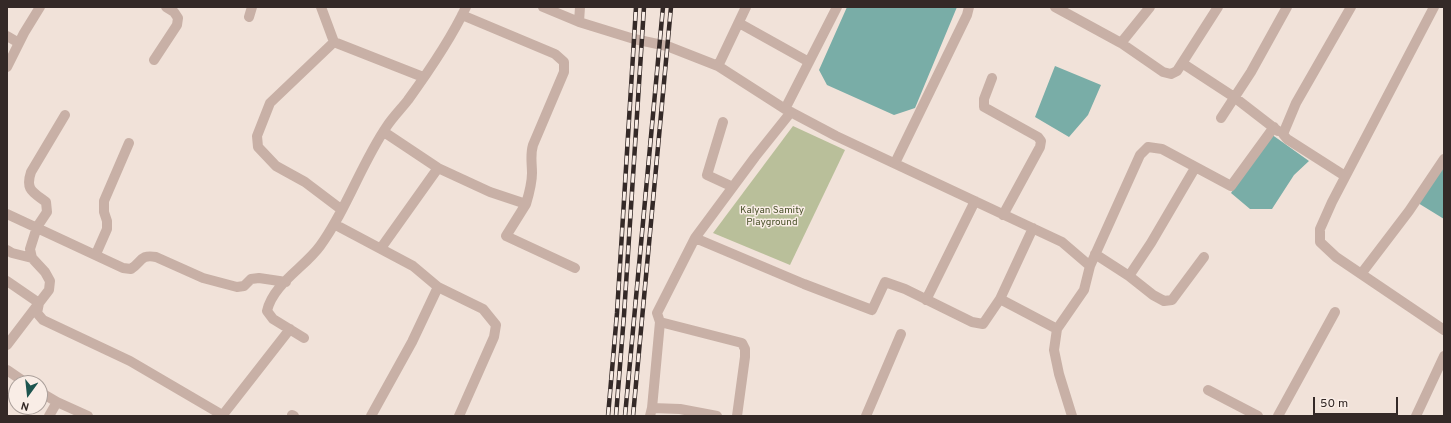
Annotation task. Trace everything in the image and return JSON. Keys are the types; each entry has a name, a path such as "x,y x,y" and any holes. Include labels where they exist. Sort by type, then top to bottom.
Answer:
{"street":[{"path":"7,67 40,7"},
{"path":"154,60 177,25 178,18 174,12 166,7"},
{"path":"321,7 334,42 423,78"},
{"path":"543,7 579,22 634,40 668,46 718,66 788,111 836,136 1062,242 1090,266"},
{"path":"579,22 580,7"},
{"path":"718,66 746,7"},
{"path":"895,163 967,15 969,7"},
{"path":"1055,7 1121,43 1163,72 1171,74 1177,71 1218,7"},
{"path":"1121,43 1150,7"},
{"path":"1221,118 1287,7"},
{"path":"1283,134 1296,103 1351,7"},
{"path":"1434,7 1320,229 1320,242 1336,257 1444,330"},
{"path":"717,416 680,409 651,412 660,322 656,313 695,238 788,111 809,62 835,8"},
{"path":"304,338 273,318 267,311 269,304 286,282 320,247 342,210 384,132 423,78 457,26 464,11 555,54 564,62 564,72 533,145 530,156 532,174 531,189 526,204 506,236 575,268"},
{"path":"739,23 809,62"},
{"path":"7,36 19,43"},
{"path":"334,42 270,103 257,136 258,147 276,166 305,182 342,210"},
{"path":"1182,63 1234,97 1283,134 1287,139 1346,176"},
{"path":"992,78 984,99 984,107 1038,137 1041,141 1040,147 1003,215"},
{"path":"7,345 49,290 50,281 45,272 32,258 30,249 37,227 47,212 46,202 30,189 28,182 31,172 65,115"},
{"path":"723,122 707,175 733,187"},
{"path":"1072,416 1055,356 1054,350 1057,329 1084,290 1090,266 1140,155 1148,147 1162,149 1231,186 1274,127"},
{"path":"384,132 438,168 490,192 526,204"},
{"path":"96,254 107,230 104,201 129,143"},
{"path":"1361,274 1409,211 1444,159"},
{"path":"381,248 438,168"},
{"path":"1129,276 1151,243 1195,168"},
{"path":"926,300 976,201"},
{"path":"7,214 96,254 123,268 131,269 136,266 142,257 156,257 192,274 237,287 244,286 251,279 259,278 286,282"},
{"path":"334,224 413,266 438,287 483,309 496,325 494,337 459,416"},
{"path":"695,238 804,284 872,310 885,282 972,322 983,324 1000,298 1033,228"},
{"path":"7,250 23,257 32,258"},
{"path":"1095,254 1129,276 1153,295 1164,301 1172,300 1204,257"},
{"path":"7,281 39,303"},
{"path":"371,416 412,342 438,287"},
{"path":"1000,298 1057,329"},
{"path":"39,303 38,313 43,320 130,361 223,416 290,329"},
{"path":"1278,416 1335,312"},
{"path":"660,322 742,343 745,349 745,357 737,416"},
{"path":"866,416 901,334"},
{"path":"1416,416 1444,356"},
{"path":"1208,390 1258,416"},
{"path":"48,397 88,416"},
{"path":"49,416 57,402"}],"green space":[{"name":"Kalyan Samity Playground","path":"793,126 845,150 790,265 713,233"}],"water":[{"path":"847,7 957,7 915,108 894,115 827,85 819,70"},
{"path":"1055,66 1101,85 1088,115 1069,137 1035,117"},
{"path":"1271,134 1309,161 1294,175 1272,209 1250,209 1231,193"},
{"path":"1444,164 1444,219 1418,203"}],"railway":[{"path":"608,416 617,313 636,7"},
{"path":"616,416 644,7"},
{"path":"625,416 663,7"},
{"path":"633,416 671,7"}]}
